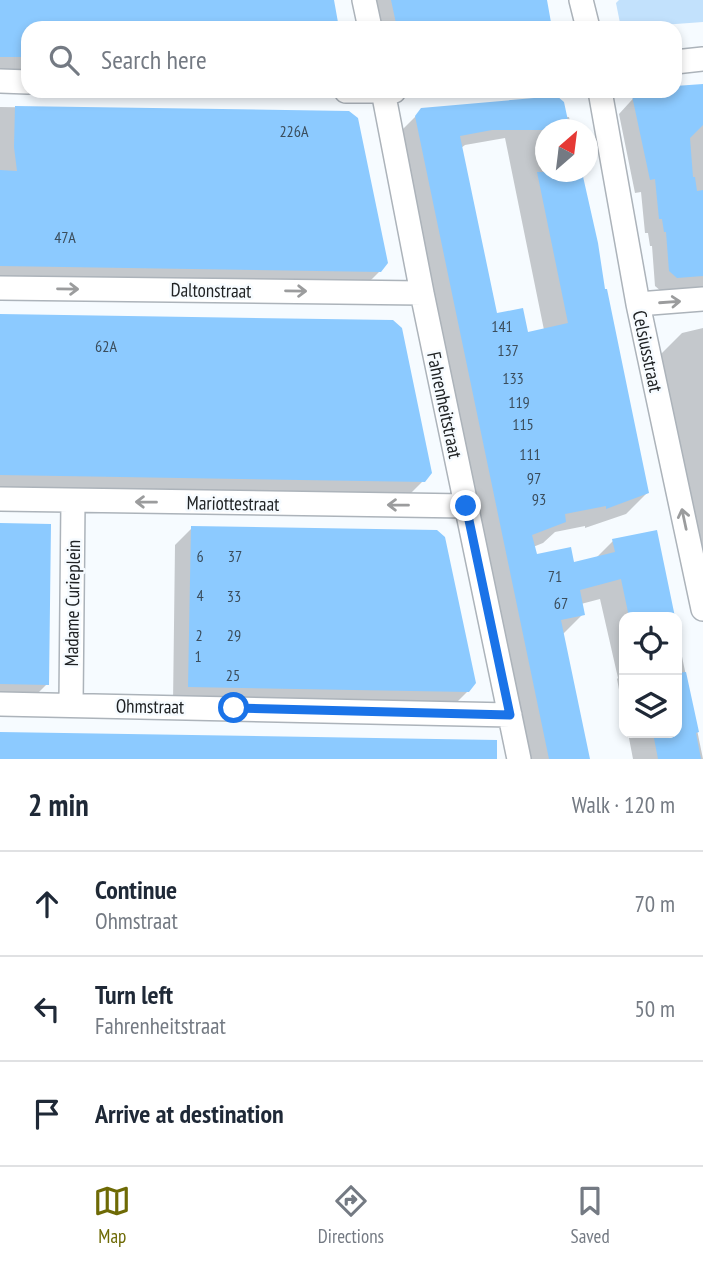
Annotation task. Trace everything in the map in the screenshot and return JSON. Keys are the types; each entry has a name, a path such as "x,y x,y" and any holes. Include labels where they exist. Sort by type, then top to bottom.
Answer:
{"street":[{"path":"364,0 368,21"},
{"path":"582,0 586,21"},
{"path":"682,61 703,59"},
{"path":"0,81 21,82"},
{"name":"Fahrenheitstraat","path":"388,98 422,293 519,759"},
{"name":"Celsiusstraat","path":"601,98 638,304 703,609"},
{"name":"Daltonstraat","path":"0,288 422,293"},
{"path":"638,304 703,299"},
{"name":"Mariottestraat","path":"0,499 466,506"},
{"name":"Madame Curieplein","path":"71,704 73,501"},
{"name":"Ohmstraat","path":"0,704 510,715"}],"shaded area":[{"path":"619,0 703,0 703,22 620,21 616,3"}],"building":[{"path":"0,0 334,0 338,21 21,21 21,57 0,57"},
{"path":"391,0 547,0 551,21 396,21"},
{"path":"703,84 703,125 690,138 693,177 697,191 703,190 703,276 677,278 669,271 666,232 662,219 659,219 655,179 650,180 632,98 682,98 682,86"},
{"path":"534,98 559,98 564,102 568,119 535,119 535,130 492,130 460,136 497,313 523,308 528,332 568,323 539,182 584,182 598,243 605,289 649,493 606,509 606,506 565,514 566,522 532,535 537,554 571,547 574,562 615,552 612,539 657,530 674,612 628,612 621,579 580,590 585,615 561,620 590,759 549,759 415,116 421,108"},
{"path":"15,106 349,111 358,118 388,263 381,272 0,266 0,170 17,171 14,147"},
{"path":"0,314 393,320 402,328 432,473 425,482 0,475"},
{"path":"0,523 51,524 49,685 0,684"},
{"path":"191,526 437,530 445,537 476,683 469,692 188,687"},
{"path":"682,672 686,672 699,732 696,733 701,759 658,759 654,738 682,738"},
{"path":"0,732 497,740 497,759 0,759"}],"route":[{"path":"234,708 510,715 466,506"}]}
